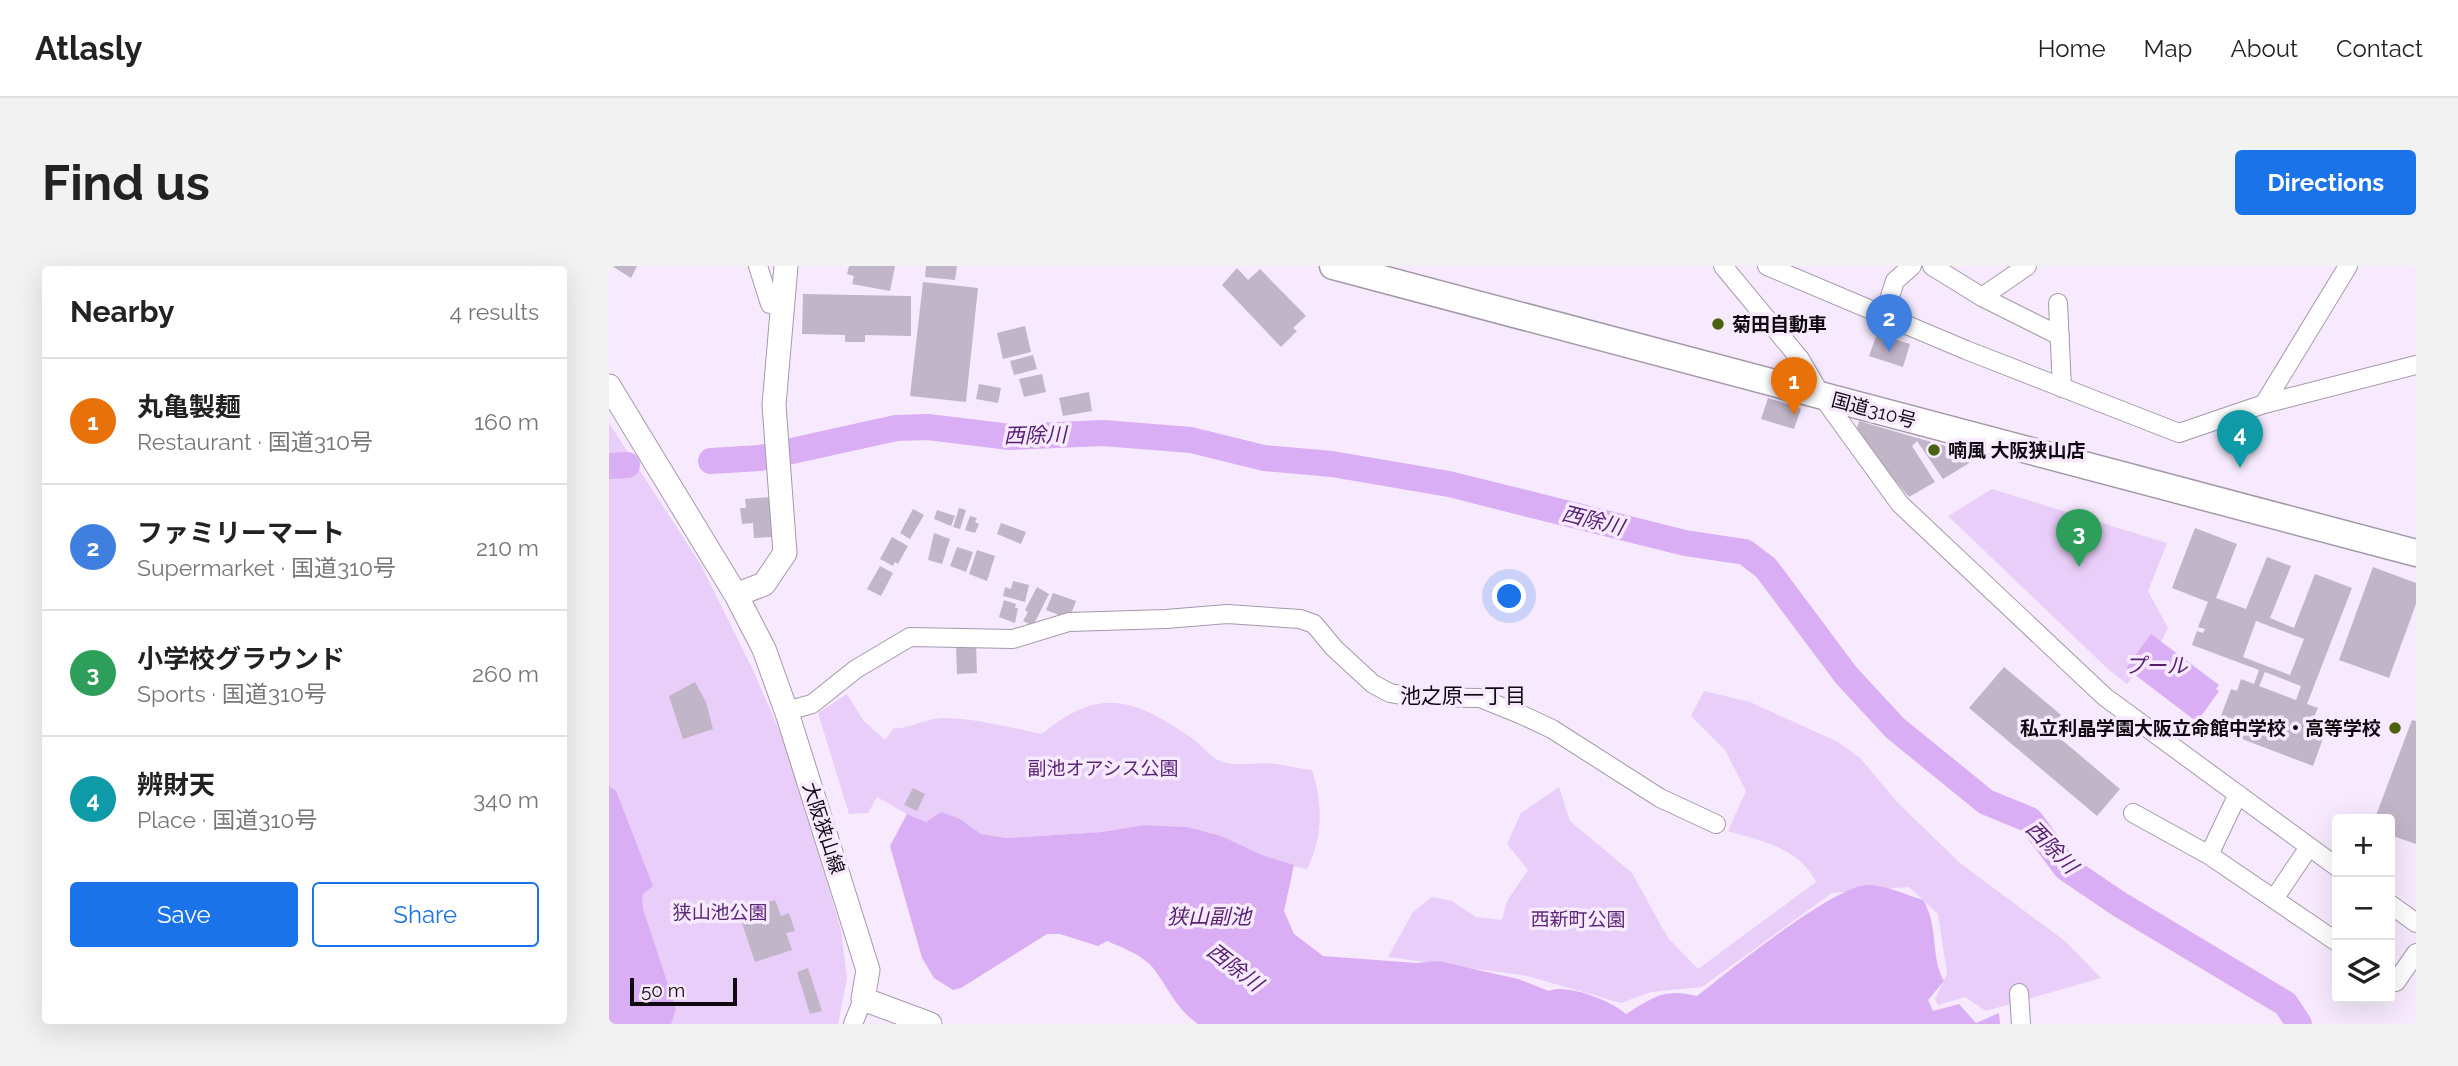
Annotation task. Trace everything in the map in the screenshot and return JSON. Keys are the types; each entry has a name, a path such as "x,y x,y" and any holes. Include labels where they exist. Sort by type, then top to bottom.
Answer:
{"highway":[{"name":"国道310号","path":"1333,266 2416,553"}],"main road":[{"path":"736,595 764,584 785,554 774,405 786,266"},
{"name":"大阪狭山線","path":"609,386 736,595 764,649 787,711 868,970 863,999"},
{"path":"863,999 930,1024"}],"street":[{"path":"758,266 771,304 781,306"},
{"path":"1723,266 1800,359 1821,395 1900,505 2105,697 2332,863"},
{"path":"1767,266 2062,388 2179,433 2264,404 2416,365"},
{"path":"1884,315 1895,281 1912,266"},
{"path":"1932,266 1982,297 2060,337"},
{"path":"1982,297 2027,266"},
{"path":"2264,404 2348,266"},
{"path":"2059,303 2062,388"},
{"path":"787,711 812,704 856,669 910,637 1013,639 1069,622 1227,614 1288,618 1314,624 1334,648 1373,684 1390,693 1412,697 1480,698 1523,715 1587,750 1660,798 1716,824"},
{"path":"2209,855 2238,794"},
{"path":"2133,813 2209,855 2334,940"},
{"path":"2274,899 2309,847"},
{"path":"2395,908 2416,923"},
{"path":"2395,981 2416,953"},
{"path":"2019,993 2021,1024"},
{"path":"853,1024 863,999"}],"green space":[{"name":"狭山池公園","path":"609,423 701,565 752,668 787,748 841,930 847,979 838,1024 609,1024"},
{"path":"1992,489 2167,543 2148,591 2168,628 2161,642 2151,635 2126,668 2134,675 2127,684 2109,670 1948,516"},
{"name":"西新町公園","path":"1704,691 1750,702 1838,742 1860,758 1897,802 1960,863 2065,941 2101,978 1986,1011 1965,997 1938,1005 1935,999 1947,974 1938,914 1909,887 1832,893 1702,987 1651,992 1621,1003 1527,976 1388,957 1413,912 1432,897 1452,901 1476,917 1502,920 1507,901 1528,870 1507,844 1521,813 1559,787 1570,821 1632,873 1668,938 1698,969 1816,882 1809,870 1790,854 1767,843 1728,831 1746,791 1725,750 1691,716"},
{"name":"副池オアシス公園","path":"847,694 863,720 885,740 894,728 943,718 980,721 1042,734 1082,708 1100,703 1135,707 1172,725 1223,762 1268,763 1312,770 1320,820 1312,857 1307,869 1282,864 1187,827 1144,825 1102,832 1006,838 981,834 960,819 939,816 926,822 917,820 877,797 868,813 849,814 818,713"}],"water":[{"name":"プール","path":"2151,634 2219,685 2216,689 2219,691 2197,722 2126,668"},
{"path":"609,786 616,791 653,886 642,895 643,909 676,1009 671,1024 609,1024"},
{"name":"狭山副池","path":"941,812 960,819 981,834 1006,838 1102,832 1144,825 1187,827 1221,836 1264,856 1294,865 1284,911 1294,934 1323,956 1416,963 1438,961 1518,979 1549,991 1577,991 1600,999 1626,1014 1667,994 1697,996 1782,931 1833,898 1854,888 1870,885 1883,887 1923,900 1928,910 1937,962 1944,981 1928,1000 1933,1011 1959,1004 1976,1023 1999,1013 2000,1024 1198,1024 1178,1005 1154,969 1139,956 1107,941 1098,946 1060,934 1047,934 961,988 953,990 934,978 922,958 890,846 907,814 926,822"}],"building":[{"path":"612,266 637,266 631,278"},
{"path":"849,266 895,266 890,291 852,284 854,276 847,274"},
{"path":"926,266 957,266 955,280 925,277"},
{"path":"1237,268 1248,280 1260,269 1306,316 1293,328 1297,331 1281,347 1222,285"},
{"path":"923,282 978,288 966,402 910,396"},
{"path":"803,294 911,296 911,336 865,335 865,342 845,342 845,335 802,334"},
{"path":"1025,326 1031,352 1003,359 997,333"},
{"path":"1877,334 1910,344 1903,367 1869,356"},
{"path":"1033,355 1037,369 1014,375 1010,361"},
{"path":"1042,374 1046,392 1024,397 1019,379"},
{"path":"979,384 1001,388 998,403 976,399"},
{"path":"1089,392 1092,411 1063,416 1059,398"},
{"path":"1768,398 1801,409 1794,429 1761,419"},
{"path":"1859,421 1981,456 1943,479 1917,441 1912,446 1935,482 1909,497 1880,463 1857,428"},
{"path":"770,497 773,537 754,538 753,523 742,524 740,508 746,508 745,499"},
{"path":"959,508 966,510 960,529 953,527"},
{"path":"913,509 924,515 910,539 900,533"},
{"path":"937,510 955,516 951,526 934,519"},
{"path":"970,516 977,518 975,522 979,524 975,533 965,530"},
{"path":"1001,523 1026,532 1021,544 997,534"},
{"path":"2195,528 2237,544 2216,598 2246,609 2267,557 2291,566 2270,618 2294,628 2315,574 2352,588 2307,704 2318,708 2313,719 2328,725 2313,766 2216,729 2231,689 2237,691 2241,679 2254,684 2259,670 2192,645 2197,631 2203,633 2205,629 2198,627 2208,602 2172,588","holes":["2256,621 2304,639 2290,675 2243,657","2265,672 2301,686 2296,700 2259,686"]},
{"path":"934,533 950,539 942,564 928,560"},
{"path":"892,537 908,546 898,564 895,562 893,566 880,559"},
{"path":"957,547 973,552 966,572 950,566"},
{"path":"977,550 995,556 987,581 969,574"},
{"path":"880,566 893,573 881,596 867,589"},
{"path":"2373,567 2416,583 2416,604 2389,678 2339,660"},
{"path":"1013,581 1029,585 1025,602 1003,596 1005,587 1011,589"},
{"path":"1037,587 1049,594 1033,626 1023,621 1028,612 1025,610"},
{"path":"1053,593 1076,601 1069,619 1046,610"},
{"path":"1004,600 1016,604 1015,608 1018,608 1015,623 999,617"},
{"path":"976,644 977,673 957,674 956,645"},
{"path":"2004,667 2061,715 2049,729 2120,789 2097,816 1969,708"},
{"path":"695,682 706,702 713,729 683,739 669,696"},
{"path":"2412,720 2416,721 2416,844 2395,837 2395,814 2377,814"},
{"path":"913,788 925,794 917,811 904,805"},
{"path":"775,900 781,916 789,913 795,931 786,933 792,950 755,962 738,911"},
{"path":"808,968 822,1011 810,1014 797,972"}],"waterway":[{"name":"西除川","path":"711,461 760,458 896,428 928,427 1010,437 1103,433 1191,440 1264,458 1332,464 1449,484 1685,543 1745,552 1766,568 1846,675 1895,728 1986,802 2030,820 2066,868 2119,904 2286,1004 2299,1024"},
{"name":"西除川","path":"609,466 627,465"}],"place":[{"name":"菊田自動車","path":"1718,324"},
{"name":"ファミリーマート","path":"1889,352"},
{"name":"丸亀製麺","path":"1794,415"},
{"name":"喃風 大阪狭山店","path":"1934,450"},
{"name":"辨財天","path":"2240,468"},
{"name":"小学校グラウンド","path":"2079,567"},
{"name":"私立利晶学園大阪立命館中学校・高等学校","path":"2395,728"}],"district":[{"name":"池之原一丁目","path":"1463,695"}]}
